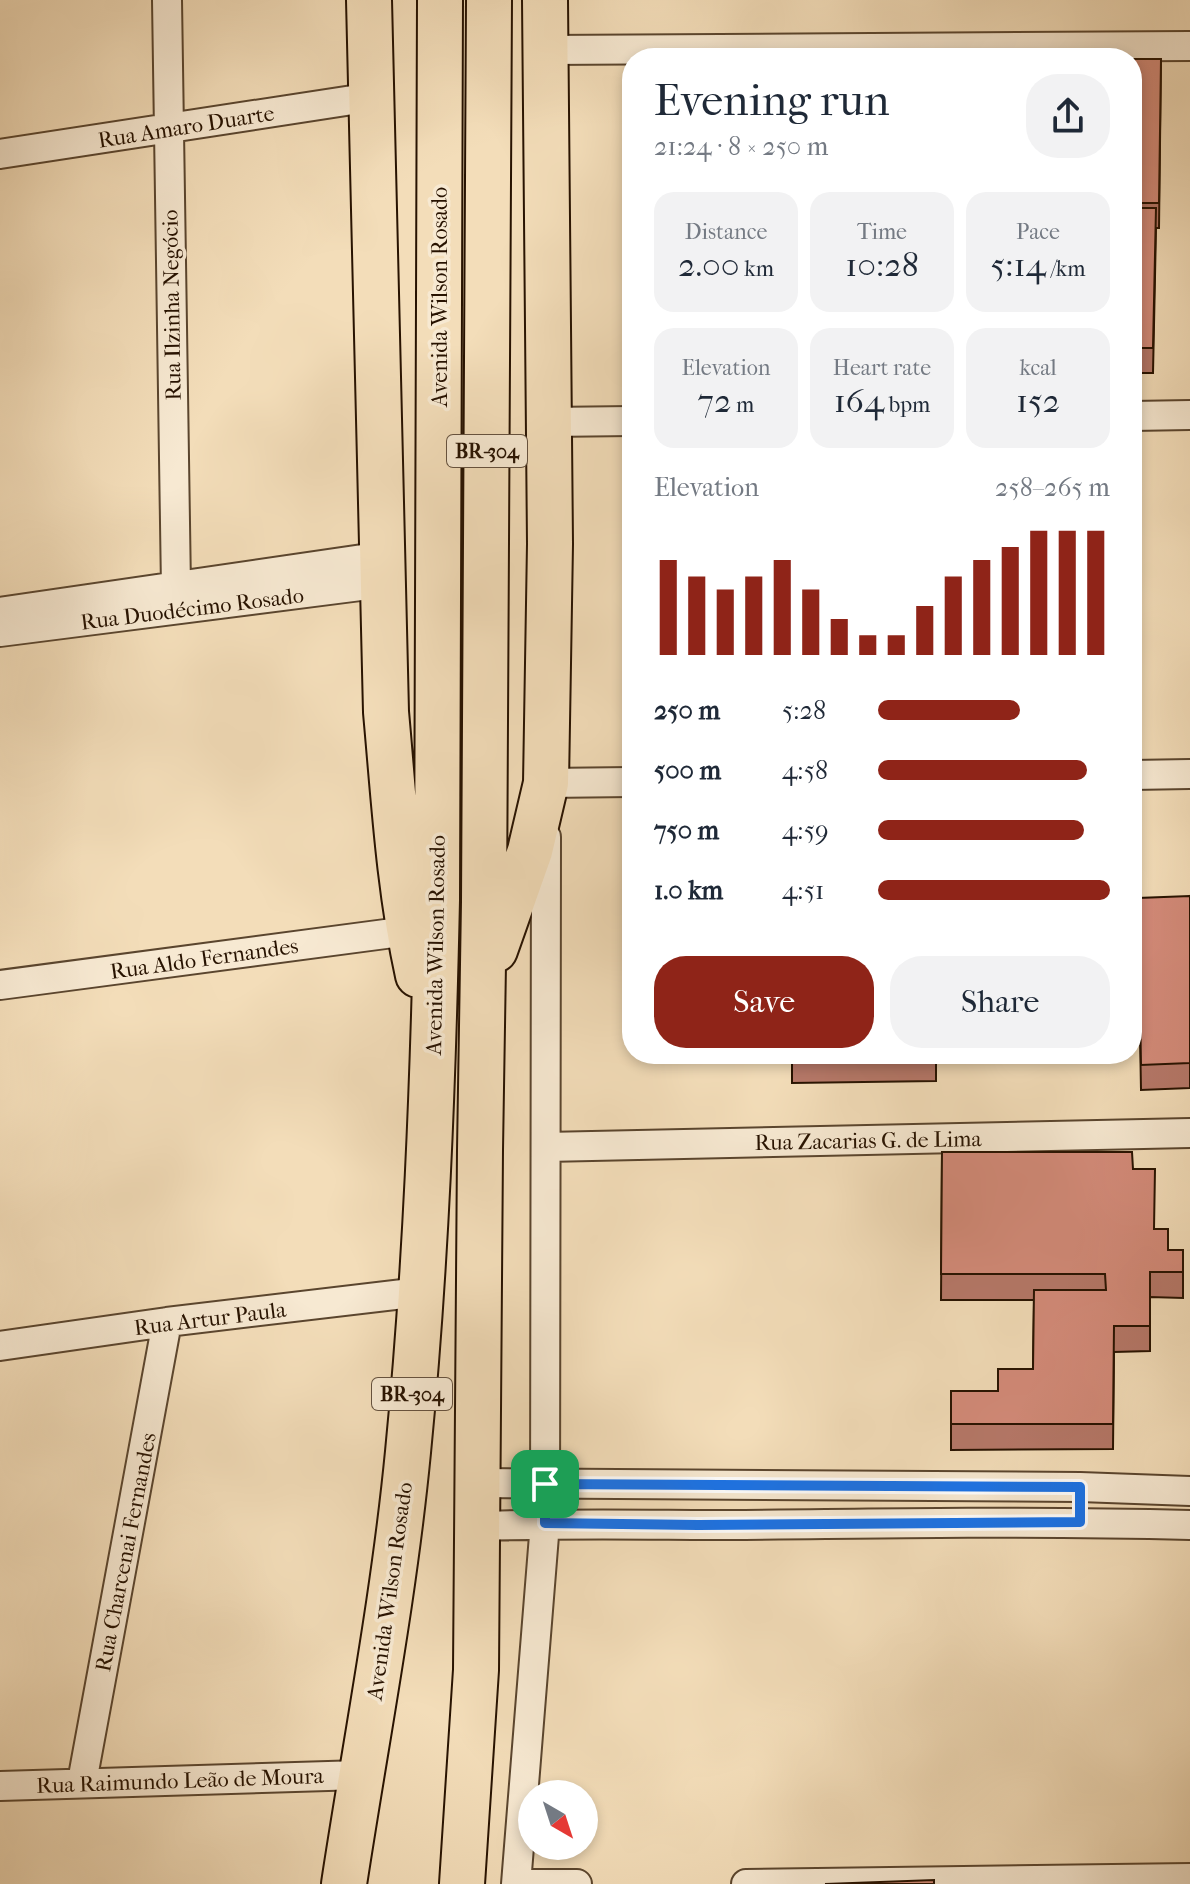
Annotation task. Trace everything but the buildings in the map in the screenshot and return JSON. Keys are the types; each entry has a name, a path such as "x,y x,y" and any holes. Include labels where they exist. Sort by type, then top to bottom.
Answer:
{"highway":[{"path":"369,0 386,712 395,821 423,916"},
{"name":"Avenida Wilson Rosado","path":"344,1884 386,1627 408,1453 433,1049 423,916 440,0"},
{"name":"BR-304","path":"462,1884 476,1670 489,0"},
{"path":"483,983 530,851 546,783 550,544 545,0"}],"street":[{"name":"Rua Ilzinha Negócio","path":"167,0 177,598"},
{"path":"868,48 1190,46"},
{"path":"545,50 622,50"},
{"name":"Rua Amaro Duarte","path":"0,154 372,97"},
{"path":"1142,416 1190,415"},
{"path":"548,422 622,421"},
{"name":"Rua Duodécimo Rosado","path":"0,632 177,598 384,570"},
{"name":"Rua Duodécimo Rosado","path":"0,612 177,598"},
{"path":"1142,775 1190,774"},
{"path":"577,1884 516,1884 545,1523 546,783 622,782"},
{"name":"Rua Aldo Fernandes","path":"0,985 423,916"},
{"name":"Rua Zacarias G. de Lima","path":"546,1147 1190,1133"},
{"name":"Rua Artur Paula","path":"0,1346 167,1322 420,1292"},
{"name":"Rua Charcenai Fernandes","path":"82,1782 167,1322"},
{"path":"477,1504 545,1484 1080,1487 1190,1491"},
{"path":"1080,1487 1080,1522"},
{"path":"477,1504 545,1523 1080,1522 1190,1525"},
{"name":"Rua Raimundo Leão de Moura","path":"0,1786 361,1775"},
{"path":"746,1884 1190,1878"}],"route":[{"path":"545,1484 1080,1487 1080,1522 545,1523 545,1484"}]}
